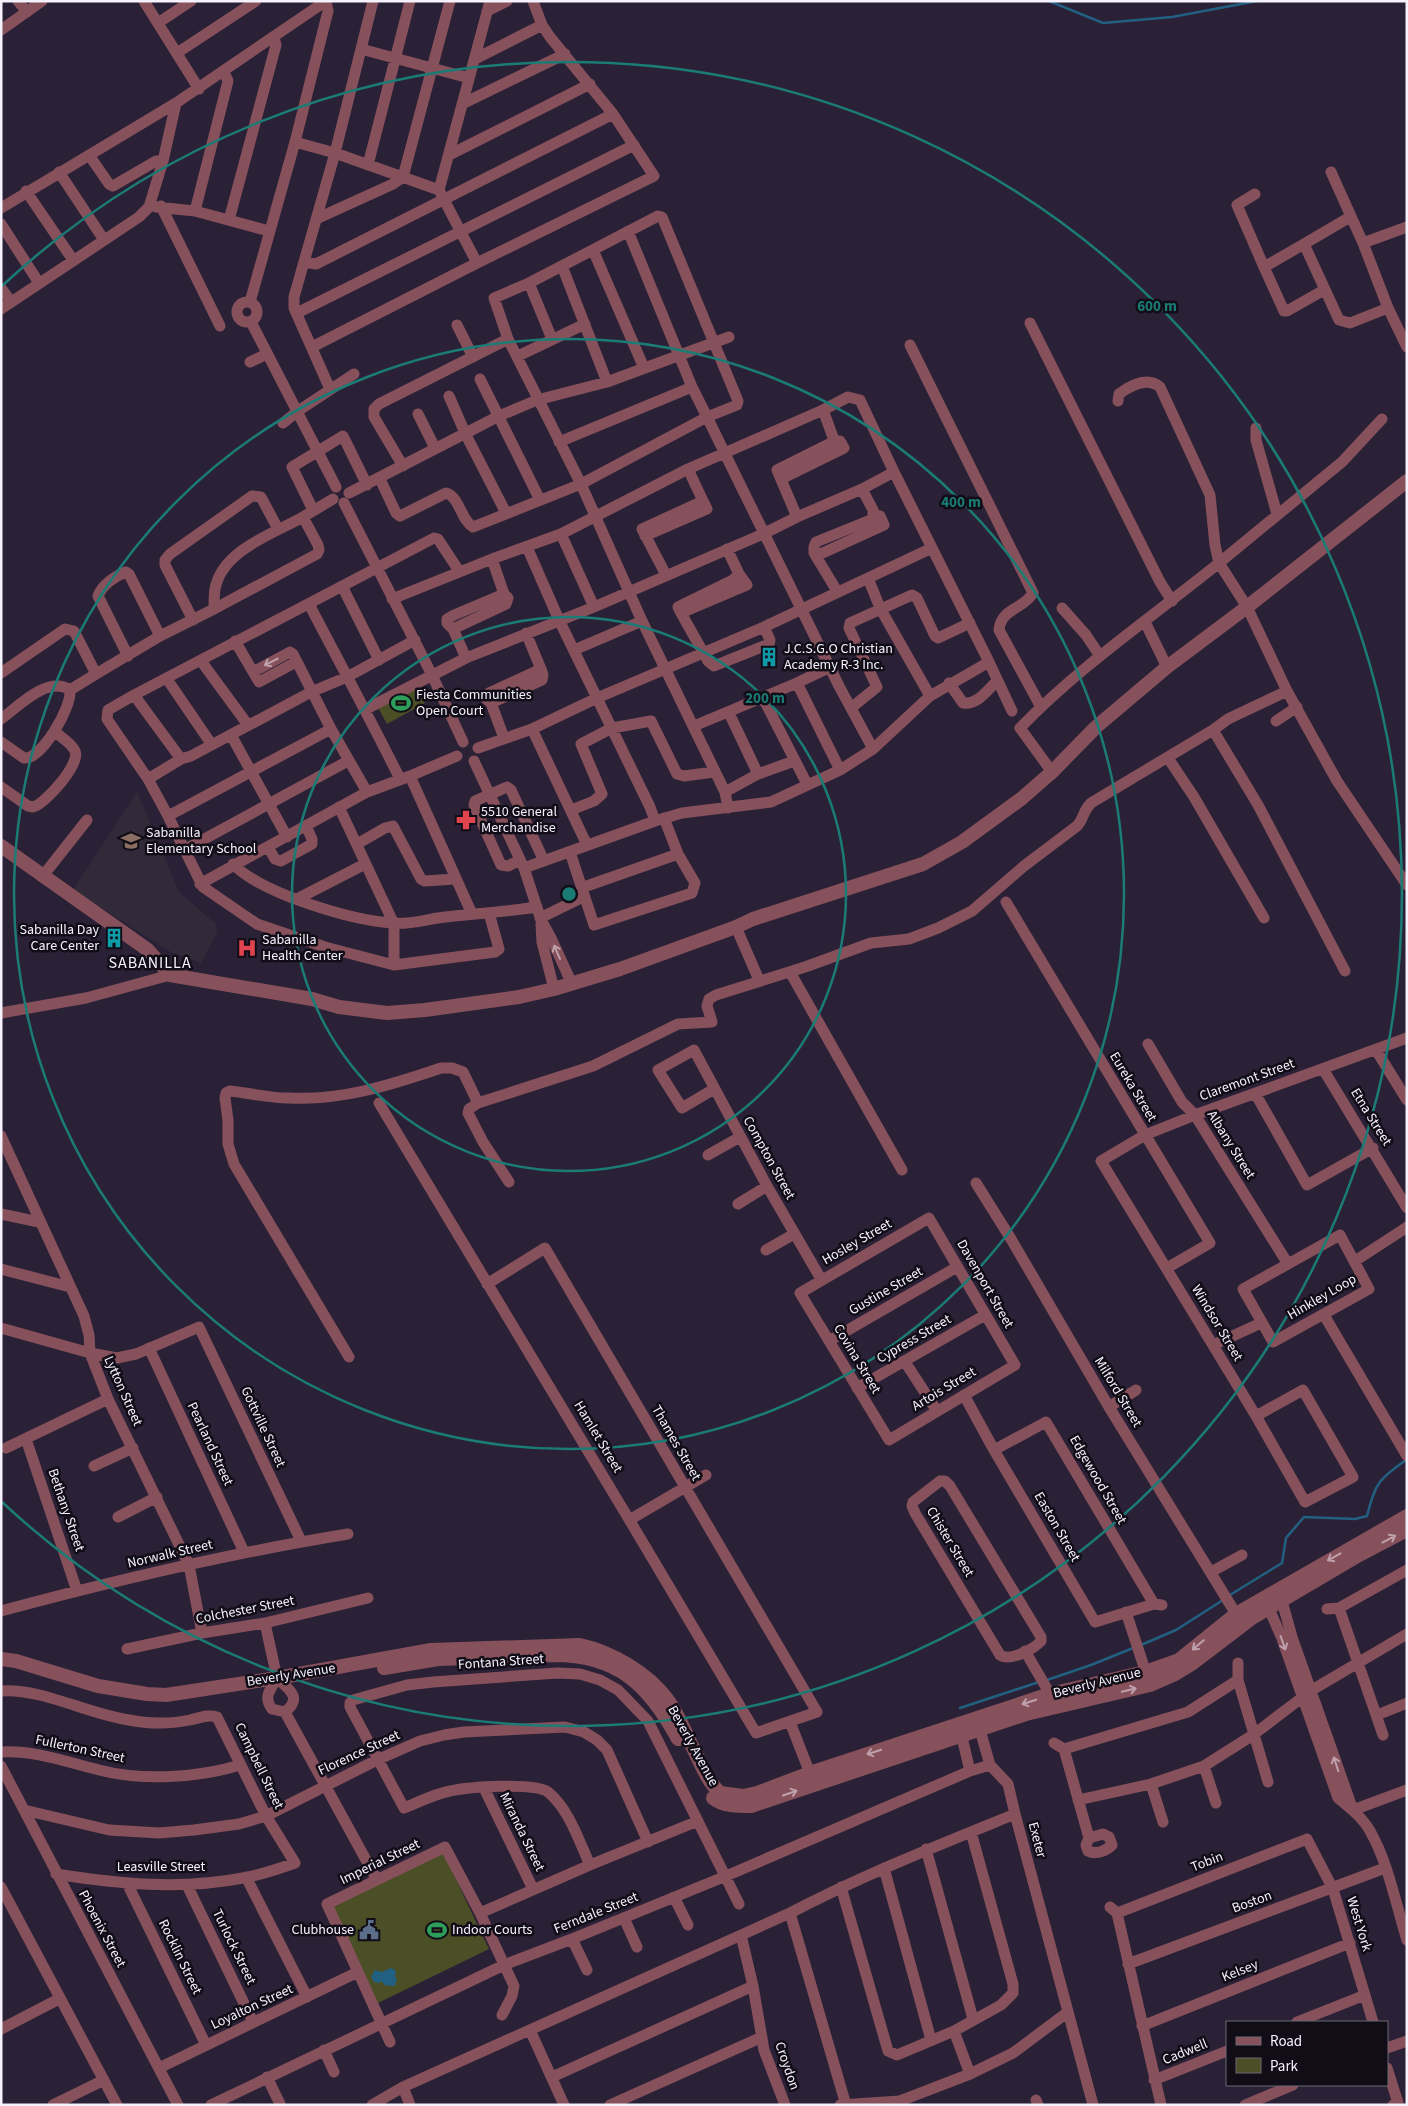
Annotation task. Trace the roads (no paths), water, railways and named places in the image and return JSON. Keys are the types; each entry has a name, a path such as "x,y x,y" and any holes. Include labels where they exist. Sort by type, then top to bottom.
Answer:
{"street":[{"path":"18,1 27,12"},
{"path":"1,30 42,1"},
{"path":"144,1 199,89"},
{"path":"158,23 191,1"},
{"path":"176,53 256,1"},
{"path":"1,208 199,89 326,1 328,11 295,142 250,302"},
{"path":"330,389 294,308 294,297 335,153 374,1"},
{"path":"368,164 410,1"},
{"path":"316,219 393,184 403,177 450,1"},
{"path":"477,263 442,194 449,154 489,6 507,1"},
{"path":"312,347 654,176 613,114 542,25 534,1"},
{"path":"475,59 542,25"},
{"path":"229,220 276,45 274,38"},
{"path":"362,49 470,78"},
{"path":"462,104 565,54"},
{"path":"195,211 228,81 224,72"},
{"path":"449,154 590,84"},
{"path":"176,103 155,207 229,321"},
{"path":"304,262 316,264 442,194 613,114"},
{"path":"295,142 368,164 442,194"},
{"path":"297,313 634,145"},
{"path":"88,155 109,184 113,186 156,160 163,161"},
{"path":"59,172 104,240"},
{"path":"1331,172 1363,243 1388,308 1407,347"},
{"path":"26,192 73,260"},
{"path":"1255,194 1237,206 1284,311 1324,290"},
{"path":"1,309 39,282 155,207 195,211 269,231"},
{"path":"380,479 396,513 400,516 446,493 454,498 468,524 473,527 581,484 707,417 738,405 662,217 658,216 562,266 494,298 508,339 518,356 537,400 581,484 642,622 725,792 728,808"},
{"path":"1264,267 1350,217"},
{"path":"1,224 39,282"},
{"path":"1363,243 1407,227"},
{"path":"628,231 678,355 723,453 874,749"},
{"path":"1304,244 1339,320 1344,322 1356,321 1388,308"},
{"path":"593,250 644,368"},
{"path":"562,266 607,382"},
{"path":"528,283 552,339"},
{"path":"1,288 11,302"},
{"path":"229,321 240,304 250,302"},
{"path":"250,302 256,307 257,313 251,322"},
{"path":"229,321 251,322"},
{"path":"251,322 318,452 335,493 337,503 366,485 499,416 537,400 607,382 729,337"},
{"path":"1030,323 1160,582 1172,601"},
{"path":"518,356 585,324"},
{"path":"457,325 473,356"},
{"path":"403,466 374,417 374,409 379,404 508,339"},
{"path":"910,345 1033,593 1030,598 1003,616 999,630 1041,707"},
{"path":"250,362 267,354"},
{"path":"283,424 298,411 354,374"},
{"path":"480,379 540,500"},
{"path":"1118,401 1119,394 1143,381 1154,382 1160,387 1210,495 1215,545 1219,563 1247,607 1287,691 1337,781 1407,885"},
{"path":"559,442 692,387"},
{"path":"449,396 465,433 506,513"},
{"path":"392,599 459,571 561,534 688,468 823,410 848,397 860,400 894,472 990,662 1012,711"},
{"path":"798,517 778,470 834,440 823,410"},
{"path":"418,414 435,448"},
{"path":"1052,772 1020,728 1041,707 1100,656 1172,601 1342,462 1382,419"},
{"path":"1256,428 1256,440 1277,514"},
{"path":"313,510 289,470 343,436 366,485"},
{"path":"666,575 642,528 707,509 688,468"},
{"path":"366,709 466,658 594,607 763,534 862,489 894,472"},
{"path":"1,1013 86,998 170,975 312,1000 340,1007 387,1013 425,1010 519,997 572,984 736,927 753,919 924,864 962,842 1021,799 1052,772 1096,727 1167,667 1247,607 1407,481"},
{"path":"214,609 215,588 229,563 249,544 302,517 346,487 347,498 376,567 415,640 463,742"},
{"path":"837,591 816,556 814,546 816,542 872,519 874,515 862,489"},
{"path":"193,620 165,565 165,560 170,554 252,496 261,497 278,529"},
{"path":"70,690 160,636 317,554 319,550 318,545 302,517"},
{"path":"561,534 594,607"},
{"path":"459,571 438,539 434,538 235,641 167,679 134,694 108,710 107,719 148,778 200,884 257,924 325,947 394,965 496,952 499,948 489,914"},
{"path":"527,547 559,620 650,807 660,819 694,883 692,893 594,925 570,852"},
{"path":"478,748 532,729 597,698 764,627 837,591 932,548"},
{"path":"727,549 739,574 733,580 678,607 708,661 714,666 769,644 770,640 764,627"},
{"path":"466,658 453,629 447,623 448,618 504,594 492,559"},
{"path":"128,656 98,596 102,588 119,575 126,572 130,574 160,636"},
{"path":"868,578 880,608 930,696"},
{"path":"342,586 379,660"},
{"path":"852,708 877,686 848,625 880,608 912,595 918,598 935,636 938,638 970,623"},
{"path":"309,604 347,677 405,778 472,914"},
{"path":"1062,608 1086,635 1100,656"},
{"path":"574,650 642,622"},
{"path":"1145,622 1167,667"},
{"path":"1,673 65,629 70,629 74,631 96,674"},
{"path":"504,738 491,703 542,680 544,675 526,633"},
{"path":"148,778 181,759 191,756 232,735 311,692 347,677 415,640"},
{"path":"235,641 259,682 293,657"},
{"path":"252,672 293,657"},
{"path":"293,657 348,761 367,792"},
{"path":"201,661 248,725"},
{"path":"544,861 511,790 507,787 476,801 474,805 501,865 508,866 544,861 660,819 682,814 771,802 840,770 874,749 930,696 990,662"},
{"path":"694,726 797,683 830,666"},
{"path":"167,679 212,745"},
{"path":"950,684 963,703 969,704 976,702 997,681"},
{"path":"797,683 840,770"},
{"path":"1,719 45,687 53,685 63,686 70,690"},
{"path":"1,742 26,759 55,732 69,705 70,690"},
{"path":"509,1182 483,1142 468,1113 469,1109 478,1103 593,1066 678,1024 712,1022 708,1006 709,1000 716,995 871,944 909,940 972,911 1024,866 1077,826 1081,822 1084,810 1091,803 1168,758 1228,719 1287,691"},
{"path":"134,694 181,759"},
{"path":"763,698 807,784"},
{"path":"1276,721 1297,707"},
{"path":"729,713 758,774"},
{"path":"571,810 594,800 602,794 581,748 581,744 612,728 651,721 677,774 684,776 714,772"},
{"path":"168,816 331,729"},
{"path":"532,729 587,846"},
{"path":"1213,730 1258,805 1345,970"},
{"path":"1,787 28,806 33,807 40,804 73,768 76,758 72,747 55,732"},
{"path":"232,735 287,837"},
{"path":"470,741 478,748 478,754 474,761 465,762 458,756 456,752 458,746 463,742 470,741"},
{"path":"200,884 367,792 458,756"},
{"path":"1168,758 1194,797 1264,918"},
{"path":"184,850 348,761"},
{"path":"474,761 522,864 539,915 572,984"},
{"path":"725,792 758,774 794,761"},
{"path":"339,806 394,924 394,965"},
{"path":"42,877 87,820"},
{"path":"268,847 275,859 281,861 312,844 312,838 306,826"},
{"path":"357,844 385,828 393,826 421,879 425,881 455,879"},
{"path":"1,846 42,877 148,950 170,975"},
{"path":"234,864 246,874 272,889 297,899 351,916 394,924 472,914 539,915 582,892 678,854"},
{"path":"297,899 366,864"},
{"name":"Eureka Street","path":"1006,902 1210,1243 1167,1268"},
{"path":"539,915 542,942 554,989"},
{"path":"736,927 759,980"},
{"path":"790,972 902,1170"},
{"name":"Claremont Street","path":"1101,1161 1144,1135 1255,1092 1407,1038"},
{"name":"Albany Street","path":"1148,1044 1182,1102 1195,1115 1288,1264"},
{"name":"Compton Street","path":"714,1089 682,1108 658,1070 694,1050 767,1186 821,1279"},
{"path":"1376,1050 1407,1100"},
{"path":"349,1357 234,1164 228,1144 226,1093 230,1091 288,1098 327,1097 360,1093 441,1068 452,1068 462,1072 478,1103"},
{"name":"Etna Street","path":"1323,1069 1407,1208"},
{"path":"1255,1092 1307,1185 1372,1148"},
{"name":"Hamlet Street","path":"379,1103 631,1519 756,1733 817,1712"},
{"name":"Lytton Street","path":"1,1136 5,1156 40,1222 88,1326 90,1353 108,1399 189,1565 202,1633"},
{"path":"708,1155 740,1136"},
{"name":"Windsor Street","path":"1101,1161 1214,1345 1306,1502 1353,1477 1303,1390 1256,1416"},
{"name":"Milford Street","path":"976,1183 1011,1239 1109,1407 1233,1609"},
{"path":"738,1204 767,1186"},
{"path":"1,1214 40,1222"},
{"name":"Davenport Street","path":"929,1218 1015,1365"},
{"name":"Hosley Street","path":"800,1293 821,1279 929,1218"},
{"path":"1355,1261 1407,1227"},
{"path":"766,1250 794,1234"},
{"name":"Hinkley Loop","path":"1340,1235 1355,1261 1369,1289 1273,1342 1243,1289 1340,1235"},
{"name":"Thames Street","path":"487,1284 545,1248 817,1712"},
{"name":"Gustine Street","path":"829,1342 957,1267"},
{"path":"1,1269 70,1287"},
{"name":"Covina Street","path":"800,1293 889,1440"},
{"path":"1324,1314 1407,1456"},
{"name":"Cypress Street","path":"857,1388 985,1315"},
{"path":"1214,1345 1261,1323"},
{"name":"Gottville Street","path":"149,1348 199,1327 301,1541"},
{"path":"1,1328 90,1353 117,1358 127,1358 149,1348"},
{"name":"Pearland Street","path":"149,1348 244,1552"},
{"path":"905,1362 936,1412"},
{"name":"Artois Street","path":"889,1440 1015,1365"},
{"path":"1109,1407 1136,1390"},
{"name":"Easton Street","path":"964,1395 1094,1623 1158,1604"},
{"path":"6,1448 108,1399"},
{"name":"Edgewood Street","path":"994,1450 1046,1422 1158,1604"},
{"name":"Bethany Street","path":"26,1439 77,1591"},
{"path":"94,1466 133,1448"},
{"path":"631,1519 706,1475"},
{"name":"Chister Street","path":"940,1481 949,1484 1041,1637 1040,1643 1025,1651 1010,1658 1004,1658 1000,1655 913,1509 913,1502 940,1481"},
{"path":"118,1517 157,1497"},
{"name":"Beverly Avenue","path":"1280,1596 1407,1516"},
{"name":"Beverly Avenue","path":"978,1724 1048,1690 1175,1674 1193,1663 1252,1618 1267,1603 1407,1530"},
{"name":"Norwalk Street","path":"1,1611 77,1591 244,1552 348,1534"},
{"path":"1211,1572 1242,1555"},
{"path":"1383,1735 1358,1662 1333,1608 1407,1570"},
{"path":"1280,1596 1292,1638 1312,1690 1352,1810"},
{"name":"Colchester Street","path":"127,1649 202,1633 265,1623 368,1598"},
{"path":"1267,1603 1281,1636 1338,1798 1370,1830 1385,1868 1407,1940"},
{"name":"Beverly Avenue","path":"1,1668 15,1668 99,1696 128,1701 166,1703 277,1683 438,1659 554,1655 580,1657 607,1663 627,1675 654,1701 670,1725 702,1786 716,1801 735,1806 750,1806 812,1779 978,1724 1026,1714 1147,1678 1179,1660 1233,1609 1267,1603"},
{"path":"1126,1612 1147,1678"},
{"path":"265,1623 277,1683 267,1699 272,1709 285,1712 291,1708 293,1697 289,1688 277,1683"},
{"path":"1078,1800 1151,1784 1204,1766 1253,1734 1312,1690 1407,1634"},
{"path":"1025,1651 1048,1690"},
{"name":"Beverly Avenue","path":"1,1659 16,1661 98,1686 147,1694 166,1695 277,1683"},
{"path":"1238,1663 1238,1680 1268,1782"},
{"name":"Fontana Street","path":"484,1788 450,1791 432,1796 404,1808 377,1760 350,1707 350,1703 353,1700 407,1685 433,1682 557,1673 580,1674 600,1680 618,1690 648,1721 698,1820"},
{"path":"1064,1749 1188,1712 1238,1680"},
{"name":"Campbell Street","path":"1,1691 24,1691 129,1720 182,1721 210,1715 216,1717 266,1816 295,1864"},
{"path":"1377,1715 1407,1703"},
{"path":"285,1712 377,1880"},
{"path":"790,1722 812,1779"},
{"path":"978,1724 990,1765 1008,1784 1015,1814"},
{"name":"Florence Street","path":"24,1810 109,1830 159,1833 239,1824 266,1816 377,1760 420,1742 464,1732 566,1726 584,1732 597,1740 607,1750 648,1842"},
{"path":"960,1730 970,1771"},
{"path":"1054,1742 1064,1749 1089,1838"},
{"name":"Fullerton Street","path":"1,1752 37,1753 102,1771 152,1776 203,1774 240,1766"},
{"name":"Ferndale Street","path":"213,2104 504,1965 624,1918 970,1771 990,1765"},
{"name":"Phoenix Street","path":"1,1766 178,2105"},
{"path":"1204,1766 1216,1804"},
{"path":"1151,1784 1163,1822"},
{"path":"484,1788 520,1786 546,1791 559,1803 590,1865"},
{"name":"Miranda Street","path":"484,1788 533,1889"},
{"path":"1352,1810 1407,1790"},
{"name":"Exeter","path":"372,2105 403,2087 790,1913 841,1886 926,1849 1015,1814 1093,2105"},
{"path":"502,2015 512,1996 514,1986 480,1913 698,1820 738,1904"},
{"path":"841,1886 888,2051 897,2055 954,2032 1001,2005 1012,1993 1013,1984 971,1832"},
{"name":"Tobin","path":"1128,1964 1114,1910 1260,1851 1309,1834"},
{"name":"West York","path":"1309,1834 1333,1889 1373,2021"},
{"name":"Imperial Street","path":"358,1972 327,1904 445,1848 480,1913"},
{"path":"926,1849 974,2019"},
{"name":"Leasville Street","path":"56,1874 127,1883 187,1885 246,1878 295,1864"},
{"path":"884,1868 931,2040"},
{"name":"Boston","path":"1128,1964 1385,1868"},
{"path":"246,1878 307,1997"},
{"name":"Rocklin Street","path":"127,1883 206,2045"},
{"name":"Turlock Street","path":"187,1885 253,2022"},
{"path":"1,1887 117,2105"},
{"path":"674,1897 688,1925"},
{"path":"790,1913 844,2104 900,2101 970,2074 1012,2053 1068,2012"},
{"path":"624,1918 637,1947"},
{"name":"Croydon","path":"741,1935 767,2060 785,2105"},
{"path":"572,1939 587,1970"},
{"name":"Kelsey","path":"1142,2026 1350,1943"},
{"path":"1128,1964 1161,2105"},
{"path":"358,1972 390,2042"},
{"name":"Loyalton Street","path":"159,2068 358,1972"},
{"path":"552,2077 753,1986"},
{"path":"1299,2021 1365,1994"},
{"path":"2,2025 59,1999"},
{"path":"530,2030 564,2105"},
{"path":"954,2032 970,2074"},
{"path":"610,2105 762,2037"},
{"path":"1388,2048 1407,2041"},
{"path":"324,2050 334,2072"},
{"name":"Cadwell","path":"1154,2080 1226,2051"},
{"path":"1388,2072 1396,2104"},
{"path":"267,2077 280,2104"},
{"path":"53,2105 104,2080"},
{"path":"1246,2105 1291,2086"},
{"path":"403,2087 410,2105"}],"water":[{"path":"391,1968 395,1970 396,1974 394,1976 397,1978 395,1986 384,1985 382,1981 379,1983 374,1982 371,1977 375,1970 382,1972"}],"waterway":[{"path":"1049,1 1103,23 1172,17 1257,1"},
{"path":"1230,1595 1282,1563 1286,1538 1304,1517 1355,1519 1367,1516 1379,1483 1406,1460"},
{"path":"1141,1645 1176,1630 1223,1600"},
{"path":"1047,1680 1133,1648"},
{"path":"960,1708 1039,1682"}],"place":[{"name":"J.C.S.G.O Christian Academy R-3 Inc.","path":"769,657"},
{"name":"Fiesta Communities Open Court","path":"401,703"},
{"name":"5510 General Merchandise","path":"466,820"},
{"name":"Sabanilla Elementary School","path":"131,841"},
{"name":"Sabanilla Day Care Center","path":"114,938"},
{"name":"Sabanilla Health Center","path":"247,948"},
{"name":"Clubhouse","path":"369,1930"},
{"name":"Indoor Courts","path":"437,1930"}],"district":[{"name":"SABANILLA","path":"150,963"}]}
